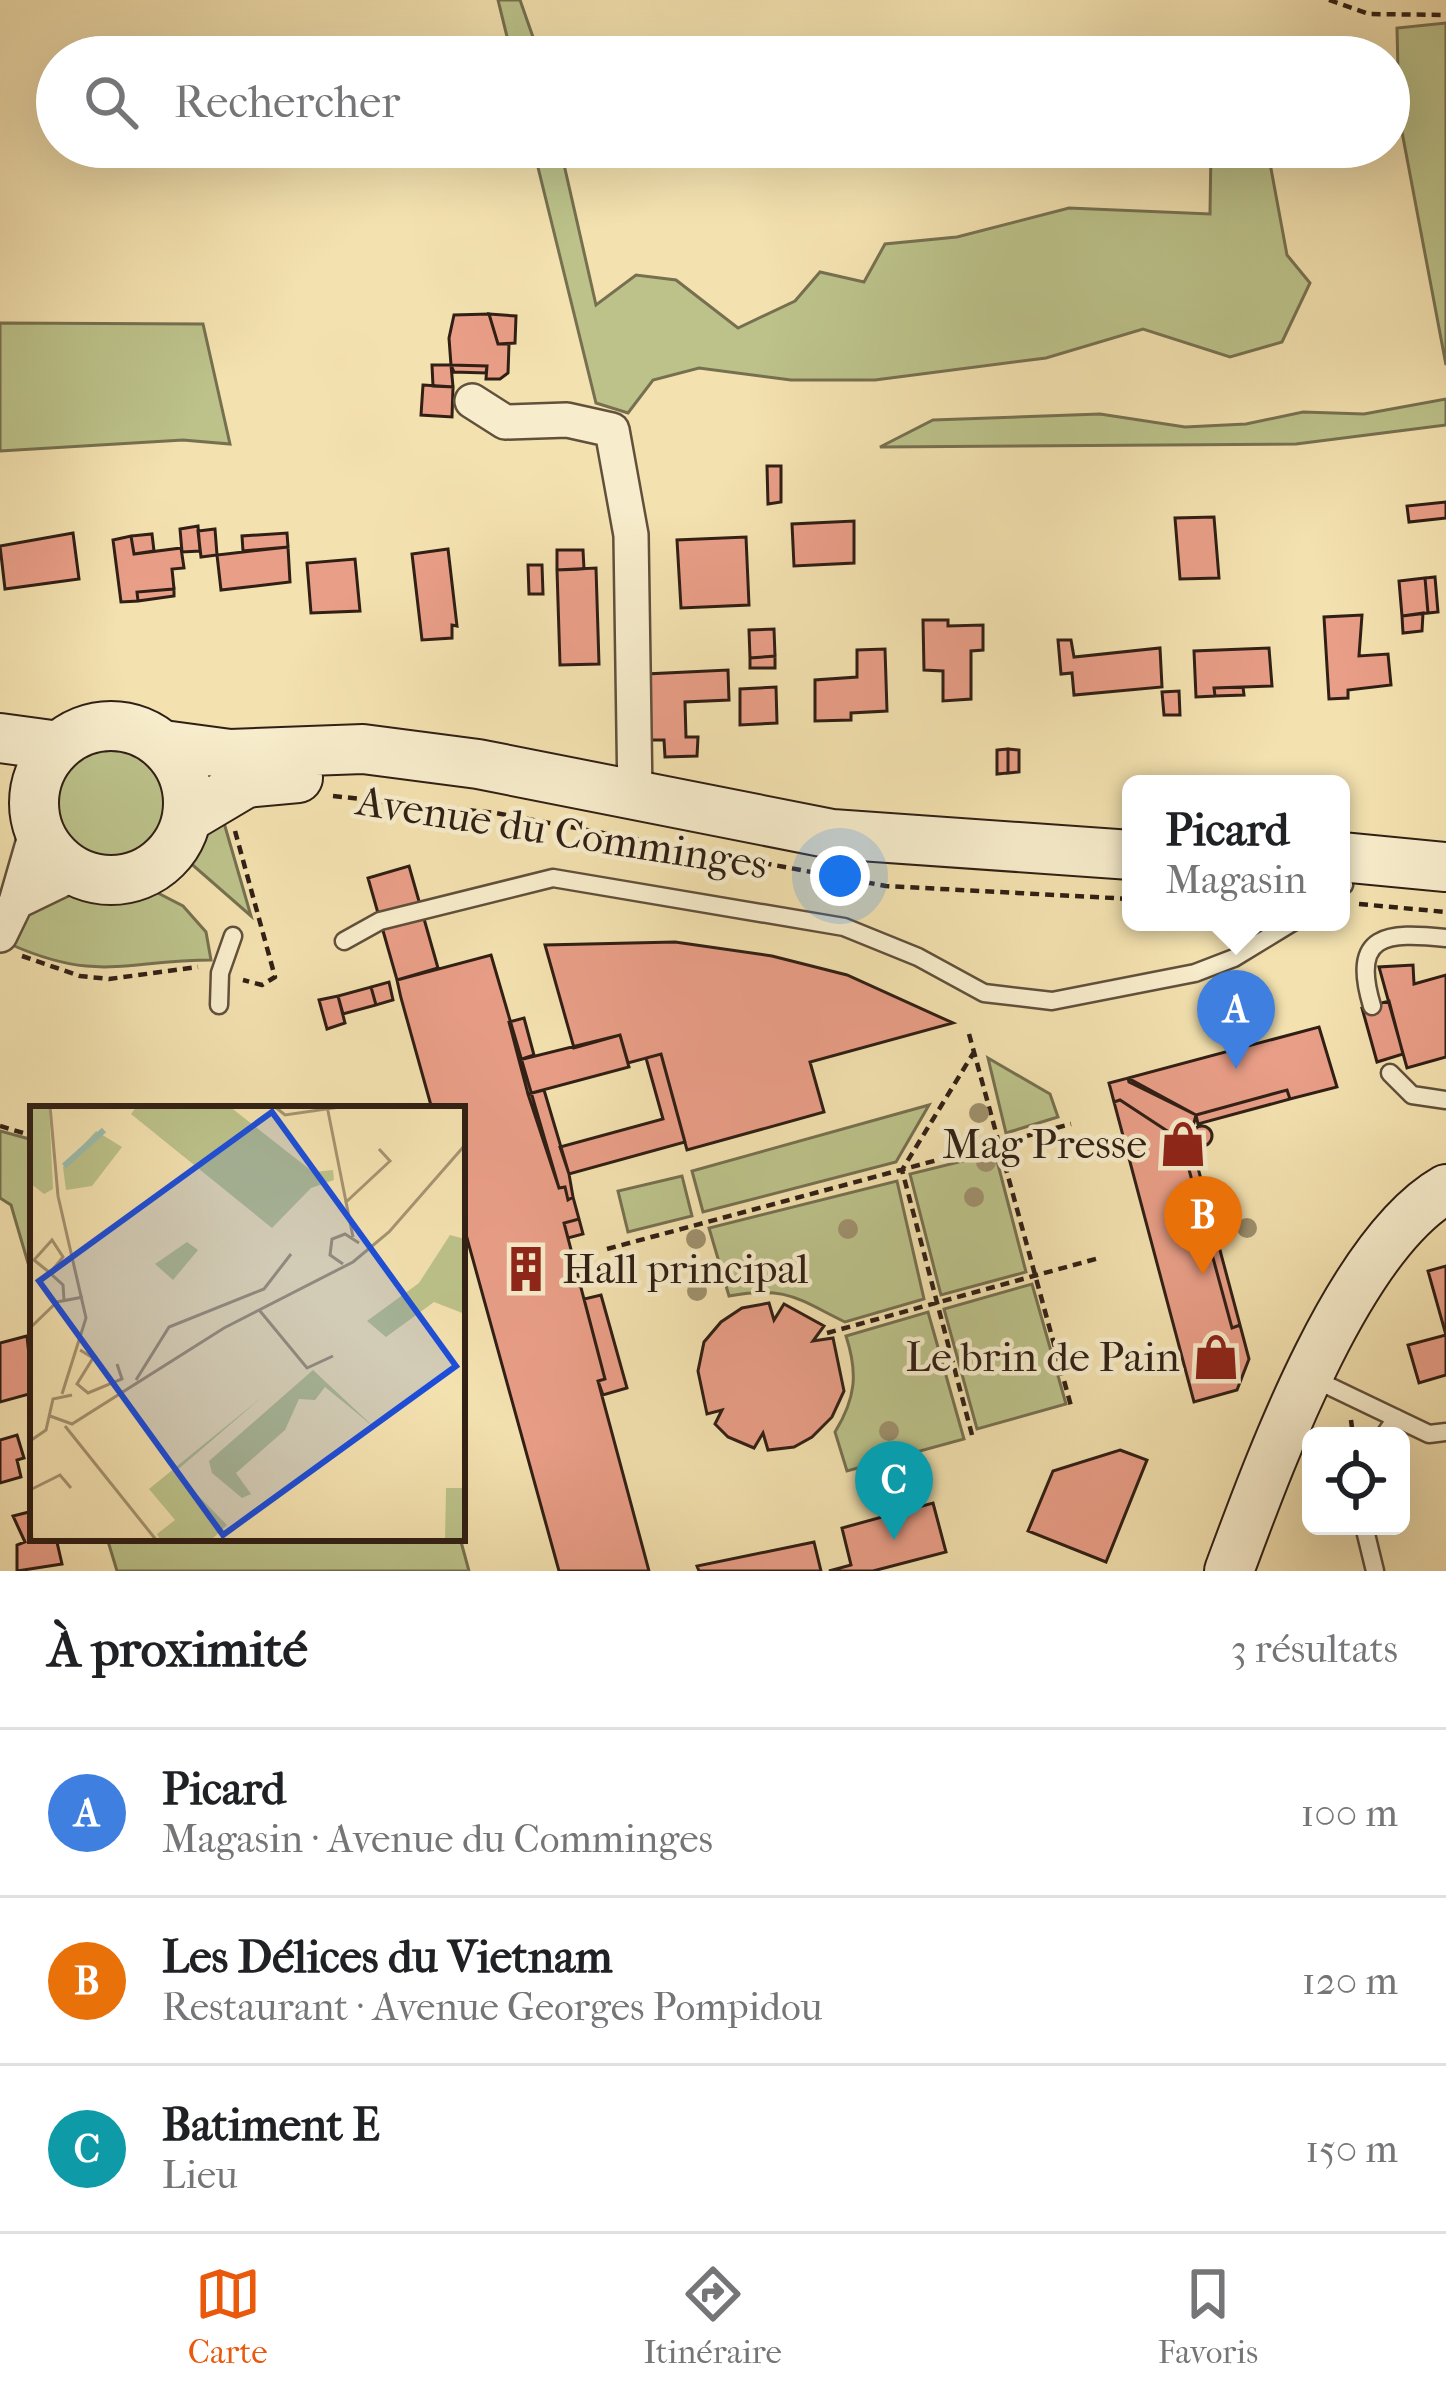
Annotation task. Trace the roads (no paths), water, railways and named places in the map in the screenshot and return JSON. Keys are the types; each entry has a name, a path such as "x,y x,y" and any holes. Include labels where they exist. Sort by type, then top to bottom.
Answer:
{"main road":[{"path":"115,726 163,745 210,821 146,871 113,880 78,872 50,849 24,804 59,746 86,730 115,726"},
{"path":"0,738 59,746"},
{"name":"Avenue du Comminges","path":"163,745 230,754 363,749 478,764 832,834 1122,853"},
{"name":"Avenue du Comminges","path":"210,821 246,783 381,778 837,859 985,875 1122,879"},
{"path":"1350,882 1446,867"},
{"path":"1350,884 1446,893"},
{"path":"1228,1571 1310,1376 1361,1282 1409,1217 1446,1189"}],"street":[{"path":"472,401 505,422 567,420 612,430 631,535 635,797"},
{"path":"6,944 16,902 24,804"},
{"path":"16,902 78,872"}],"lane":[{"path":"344,941 380,921 553,878 844,927 918,957 984,993 1052,1001 1195,973 1234,958 1279,931"},
{"path":"1372,1006 1363,979 1372,950 1383,938 1396,933 1446,938"},
{"path":"218,1005 220,973 233,936"},
{"path":"1390,1072 1412,1095 1446,1100"},
{"path":"1310,1376 1429,1435 1446,1432"},
{"path":"1390,1427 1396,1418"},
{"path":"1366,1535 1374,1571"}],"place":[{"name":"Picard","path":"1236,1069"},
{"name":"Mag Presse","path":"1183,1144"},
{"name":"Hall principal","path":"526,1269"},
{"name":"Les Délices du Vietnam","path":"1203,1275"},
{"name":"Le brin de Pain","path":"1216,1357"},
{"name":"Batiment E","path":"894,1540"}]}
